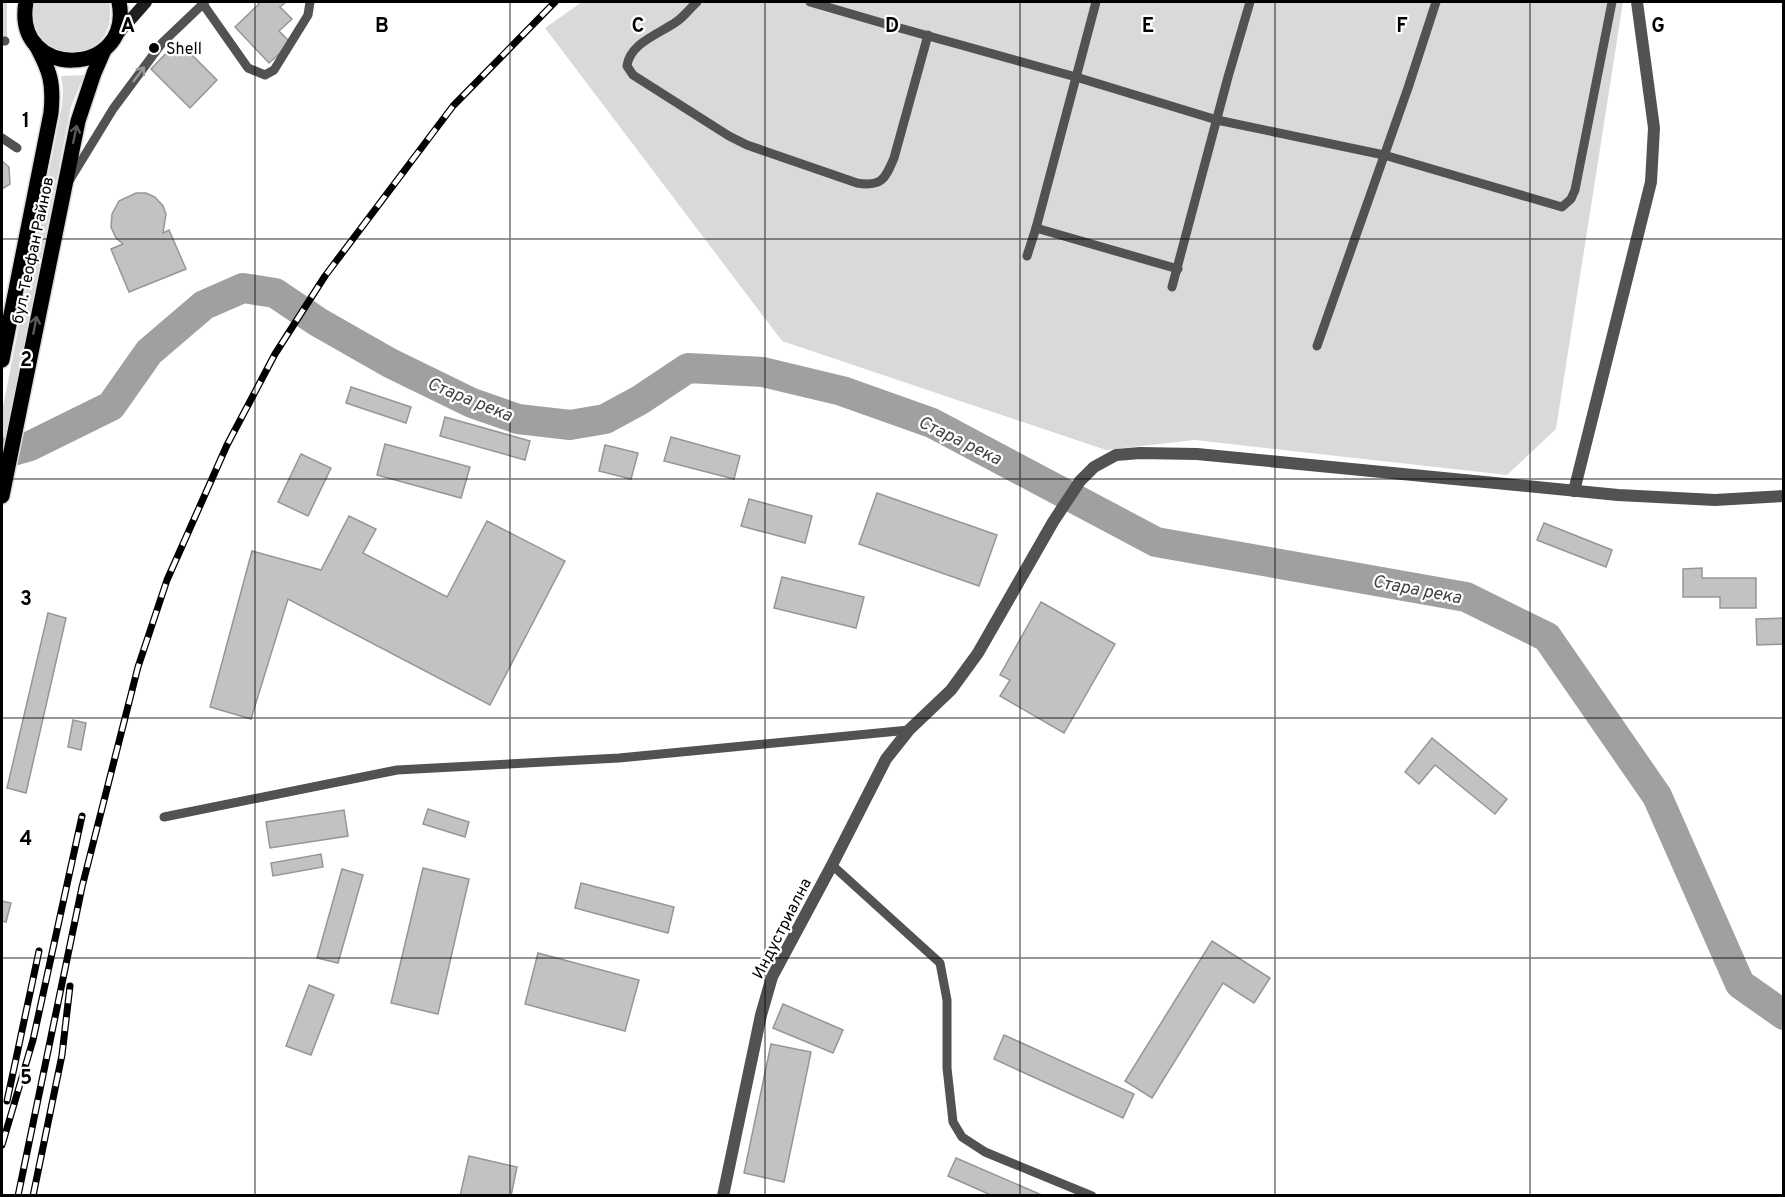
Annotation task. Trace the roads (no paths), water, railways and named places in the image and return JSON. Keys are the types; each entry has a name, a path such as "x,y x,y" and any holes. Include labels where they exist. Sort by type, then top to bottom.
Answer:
{"main road":[{"name":"бул. Теофан Райнов","path":"2,360 47,138 52,100 50,76 25,24 26,2"},
{"name":"бул. Теофан Райнов","path":"3,488 78,121 94,73 120,22 119,2"},
{"path":"36,45 49,56 65,61 81,61 97,55 146,2"}],"street":[{"path":"1574,491 1651,182 1654,128 1637,2"},
{"name":"Индустриална","path":"723,1196 761,1015 772,977 886,759 909,730 951,690 978,653 1053,522 1080,481 1094,467 1116,455 1197,454 1574,491 1715,500 1784,496"}],"lane":[{"path":"62,194 113,110 162,43 204,3 248,68 265,75 274,70 308,15 310,2"},
{"path":"697,2 678,21 638,46 628,57 627,66 633,75 747,145 857,183 870,185 880,182 887,175 894,158 928,35"},
{"path":"810,2 1076,77 1216,120 1384,155 1562,207 1571,199 1575,190 1612,2"},
{"path":"1026,256 1036,228 1096,2"},
{"path":"1172,287 1250,2"},
{"path":"1317,346 1436,2"},
{"path":"2,138 17,148"},
{"path":"1036,228 1178,268"},
{"path":"164,817 397,770 619,758 909,730"},
{"path":"832,865 940,963 947,1000 947,1068 953,1122 962,1137 985,1152 1092,1196"}],"waterway":[{"name":"Стара река","path":"2,454 30,446 111,406 149,352 204,305 243,288 275,293 318,322 390,363 472,403 518,419 570,425 605,419 640,400 688,368 763,372 842,391 932,423 1156,542 1466,597 1547,637 1657,796 1740,984 1784,1015"}],"railway":[{"path":"18,1196 82,887 138,667 167,580 227,445 275,354 325,276 453,106 555,2"},
{"path":"2,1145 33,1040 82,816"},
{"path":"7,1101 39,951"},
{"path":"33,1196 62,1055 70,986"}],"place":[{"name":"Shell","path":"154,48"}]}
